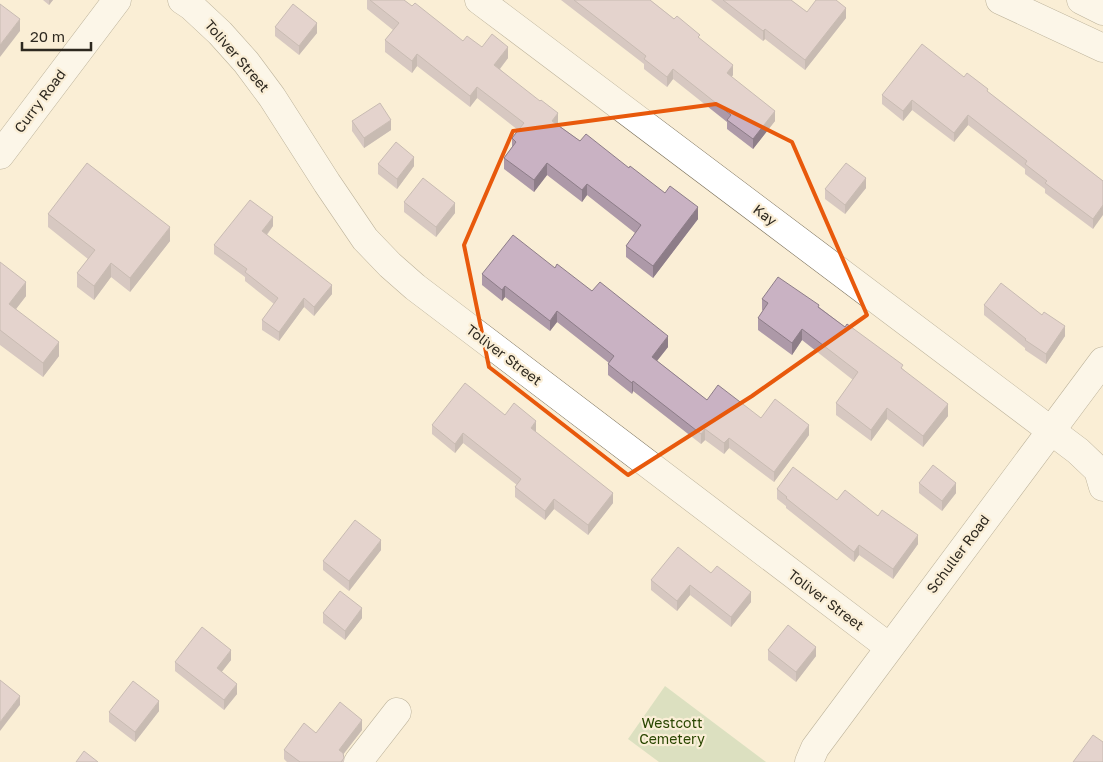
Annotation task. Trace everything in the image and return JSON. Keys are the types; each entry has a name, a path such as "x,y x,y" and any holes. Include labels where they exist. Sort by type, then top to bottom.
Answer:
{"street":[{"name":"Curry Road","path":"0,155 117,0"},
{"name":"Toliver Street","path":"182,0 220,33 246,62 272,97 326,183 365,239 390,265 415,287 889,647"},
{"name":"Kay","path":"479,0 1078,451 1098,470 1103,487"},
{"path":"1000,0 1103,48"},
{"path":"1081,0 1103,10"},
{"name":"Schuller Road","path":"812,755 889,647 1103,360"},
{"path":"358,762 397,712"}],"highlighted area":[{"path":"716,104 792,142 867,315 752,396 628,475 489,367 464,245 513,131"}],"green space":[{"name":"Westcott Cemetery","path":"665,686 766,762 659,762 628,739"}],"building":[{"path":"370,0 404,0 412,6 415,3 463,41 467,36 482,47 492,34 508,47 494,65 558,113 552,121 580,141 586,134 629,168 630,166 665,193 670,186 698,207 653,266 626,246 641,225 587,184 582,190 547,163 534,180 504,158 516,142 512,138 524,123 477,87 470,96 417,54 412,61 385,40 399,23"},
{"path":"574,0 650,0 674,19 677,16 700,35 698,37 733,65 727,73 775,111 753,139 727,120 731,115 673,69 667,77 644,59 646,56"},
{"path":"723,0 791,0 807,12 816,0 836,0 846,8 805,60"},
{"path":"0,4 20,19 0,45"},
{"path":"293,4 317,23 299,46 275,27"},
{"path":"922,44 964,77 967,73 988,89 987,91 1103,181 1103,205 1093,219 1045,183 1047,181 1025,164 1027,161 968,115 954,133 912,100 903,111 882,95"},
{"path":"380,103 391,120 364,138 352,121"},
{"path":"396,142 414,157 397,179 378,164"},
{"path":"87,163 170,227 130,278 111,263 94,286 77,273 95,250 48,214"},
{"path":"846,163 866,178 845,205 825,189"},
{"path":"423,178 455,203 436,227 404,202"},
{"path":"250,200 273,217 262,231 332,285 314,307 304,298 279,332 262,320 278,298 245,272 247,269 214,245"},
{"path":"513,235 555,268 557,264 592,291 600,282 668,336 652,357 707,400 718,385 761,418 775,399 809,425 774,472 729,438 724,443 705,429 701,434 633,381 632,383 608,364 614,356 557,311 550,321 505,286 502,290 482,274"},
{"path":"0,262 26,282 9,304 59,342 43,363 0,330"},
{"path":"778,277 819,305 818,307 845,327 847,324 903,365 901,368 948,404 923,436 887,408 871,430 836,403 858,372 802,329 792,343 758,318 768,303 762,299"},
{"path":"1001,283 1042,315 1044,312 1065,326 1046,354 1025,340 984,305"},
{"path":"465,383 505,415 514,403 536,421 531,428 613,493 588,525 554,499 545,511 515,487 521,479 463,433 455,444 432,425"},
{"path":"933,465 956,483 942,501 919,483"},
{"path":"793,467 837,500 845,490 878,516 882,510 918,535 893,569 859,545 854,552 777,489"},
{"path":"355,520 381,540 349,581 323,561"},
{"path":"678,547 711,573 717,566 751,592 731,617 690,585 677,601 651,580"},
{"path":"340,591 362,608 345,631 323,613"},
{"path":"788,625 816,647 796,672 768,650"},
{"path":"202,627 231,650 217,668 237,684 224,700 175,662"},
{"path":"0,680 20,696 0,722"},
{"path":"133,681 159,701 135,732 109,712"},
{"path":"340,702 362,720 339,750 343,753 344,758 341,762 300,762 284,750 304,723 316,733"},
{"path":"1093,735 1103,742 1103,762 1073,762"},
{"path":"84,751 98,762 76,762"}]}
